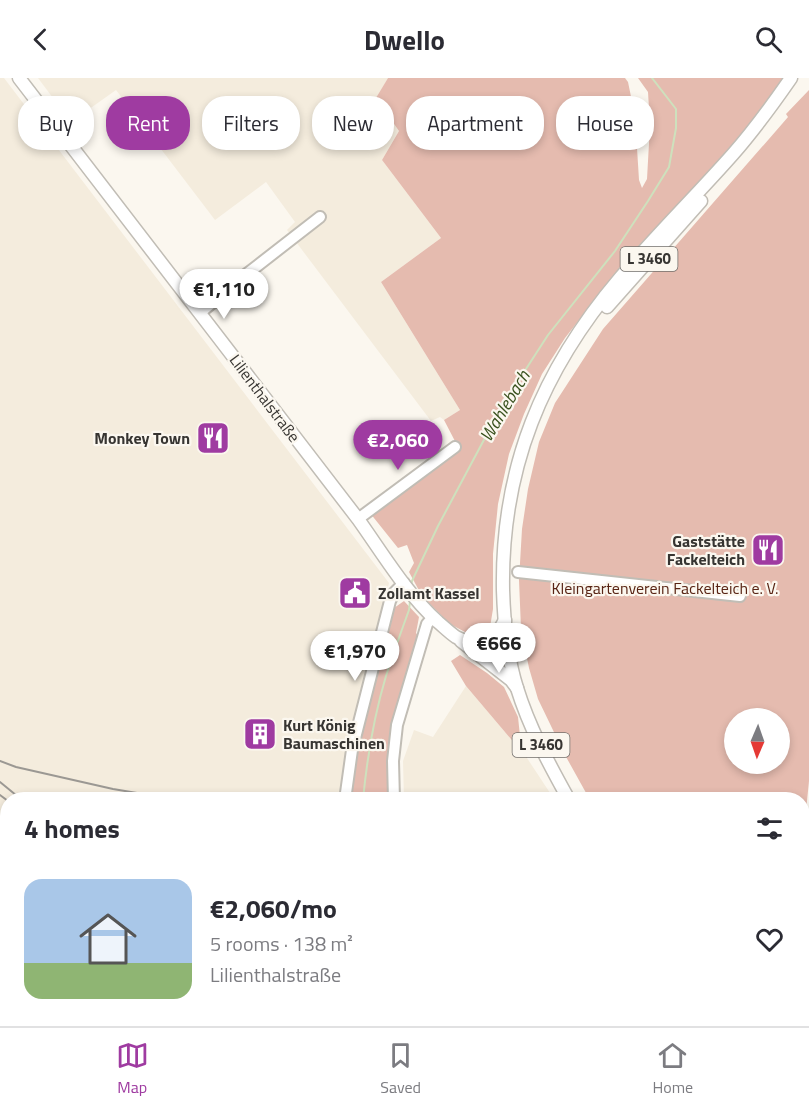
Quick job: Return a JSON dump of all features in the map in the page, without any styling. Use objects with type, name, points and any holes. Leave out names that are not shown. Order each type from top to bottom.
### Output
[{"type":"main road","name":"Lilienthalstraße","points":[[19,78],[358,519],[408,588],[433,617],[456,637],[496,647],[514,658]]},
{"type":"main road","name":"L 3460","points":[[573,792],[556,762],[527,696],[514,658],[505,620],[503,547],[510,492],[518,459],[542,397],[569,346],[619,279],[735,152],[771,108],[791,78]]},
{"type":"main road","name":"L 3460","points":[[565,792],[517,689],[509,564],[513,515],[522,469],[542,412],[577,346],[605,309],[722,178],[780,107],[800,78]]},
{"type":"main road","points":[[478,644],[494,637],[505,620]]},
{"type":"main road","points":[[456,637],[511,680],[517,689]]},
{"type":"main road","points":[[483,659],[514,658]]},
{"type":"street","points":[[200,313],[320,217]]},
{"type":"street","points":[[358,519],[455,447]]},
{"type":"street","points":[[518,572],[740,596]]},
{"type":"street","points":[[346,792],[352,750],[390,602],[394,593],[408,588]]},
{"type":"street","points":[[394,792],[393,761],[397,725],[427,624],[433,617]]},
{"type":"shaded area","points":[[0,78],[4,78],[18,96],[18,150],[59,150],[389,583],[348,741],[342,792],[0,792]]},
{"type":"shaded area","points":[[38,78],[388,78],[378,96],[312,96],[312,150],[388,150],[382,160],[441,238],[381,282],[460,410],[444,420],[440,417],[431,421],[287,230],[295,222],[266,182],[215,220],[162,150],[190,150],[190,96],[121,96],[116,90],[94,106],[94,96],[52,96]]},
{"type":"shaded area","points":[[394,124],[399,131],[394,140]]},
{"type":"shaded area","points":[[466,686],[527,758],[549,792],[404,792],[403,761],[414,730],[433,737]]},
{"type":"green space","points":[[388,78],[625,78],[631,96],[556,96],[556,150],[637,150],[639,180],[642,188],[647,179],[649,150],[654,150],[654,96],[648,96],[638,78],[786,78],[733,148],[597,297],[565,338],[542,374],[509,454],[498,504],[493,554],[493,609],[490,627],[480,633],[465,632],[450,624],[422,596],[409,572],[414,563],[407,545],[398,548],[370,513],[457,445],[444,420],[460,410],[381,282],[441,238],[382,160],[388,150],[394,150],[394,140],[399,131],[394,124],[394,96],[377,96]]},
{"type":"green space","name":"Kleingartenverein Fackelteich e. V.","points":[[809,90],[808,792],[586,792],[538,699],[521,629],[519,580],[522,529],[528,489],[539,442],[555,403],[603,329]]},
{"type":"green space","points":[[404,601],[419,617],[416,633],[418,636],[387,761],[388,792],[350,792],[355,752],[394,608]]},
{"type":"green space","points":[[460,655],[504,687],[518,717],[520,736],[527,758],[466,686],[451,661]]},
{"type":"waterway","name":"Wahlebach","points":[[411,586],[438,526],[502,406],[548,335],[615,251],[669,167],[676,128],[676,109],[652,78]]},
{"type":"waterway","name":"Wahlebach","points":[[364,792],[378,706],[410,601]]},
{"type":"railway","points":[[0,761],[16,767],[131,792]]},
{"type":"railway","points":[[0,782],[12,792]]},
{"type":"place","name":"Monkey Town","points":[[213,438]]},
{"type":"place","name":"Gaststätte Fackelteich","points":[[768,550]]},
{"type":"place","name":"Zollamt Kassel","points":[[355,593]]},
{"type":"place","name":"Kurt König Baumaschinen","points":[[260,734]]}]
